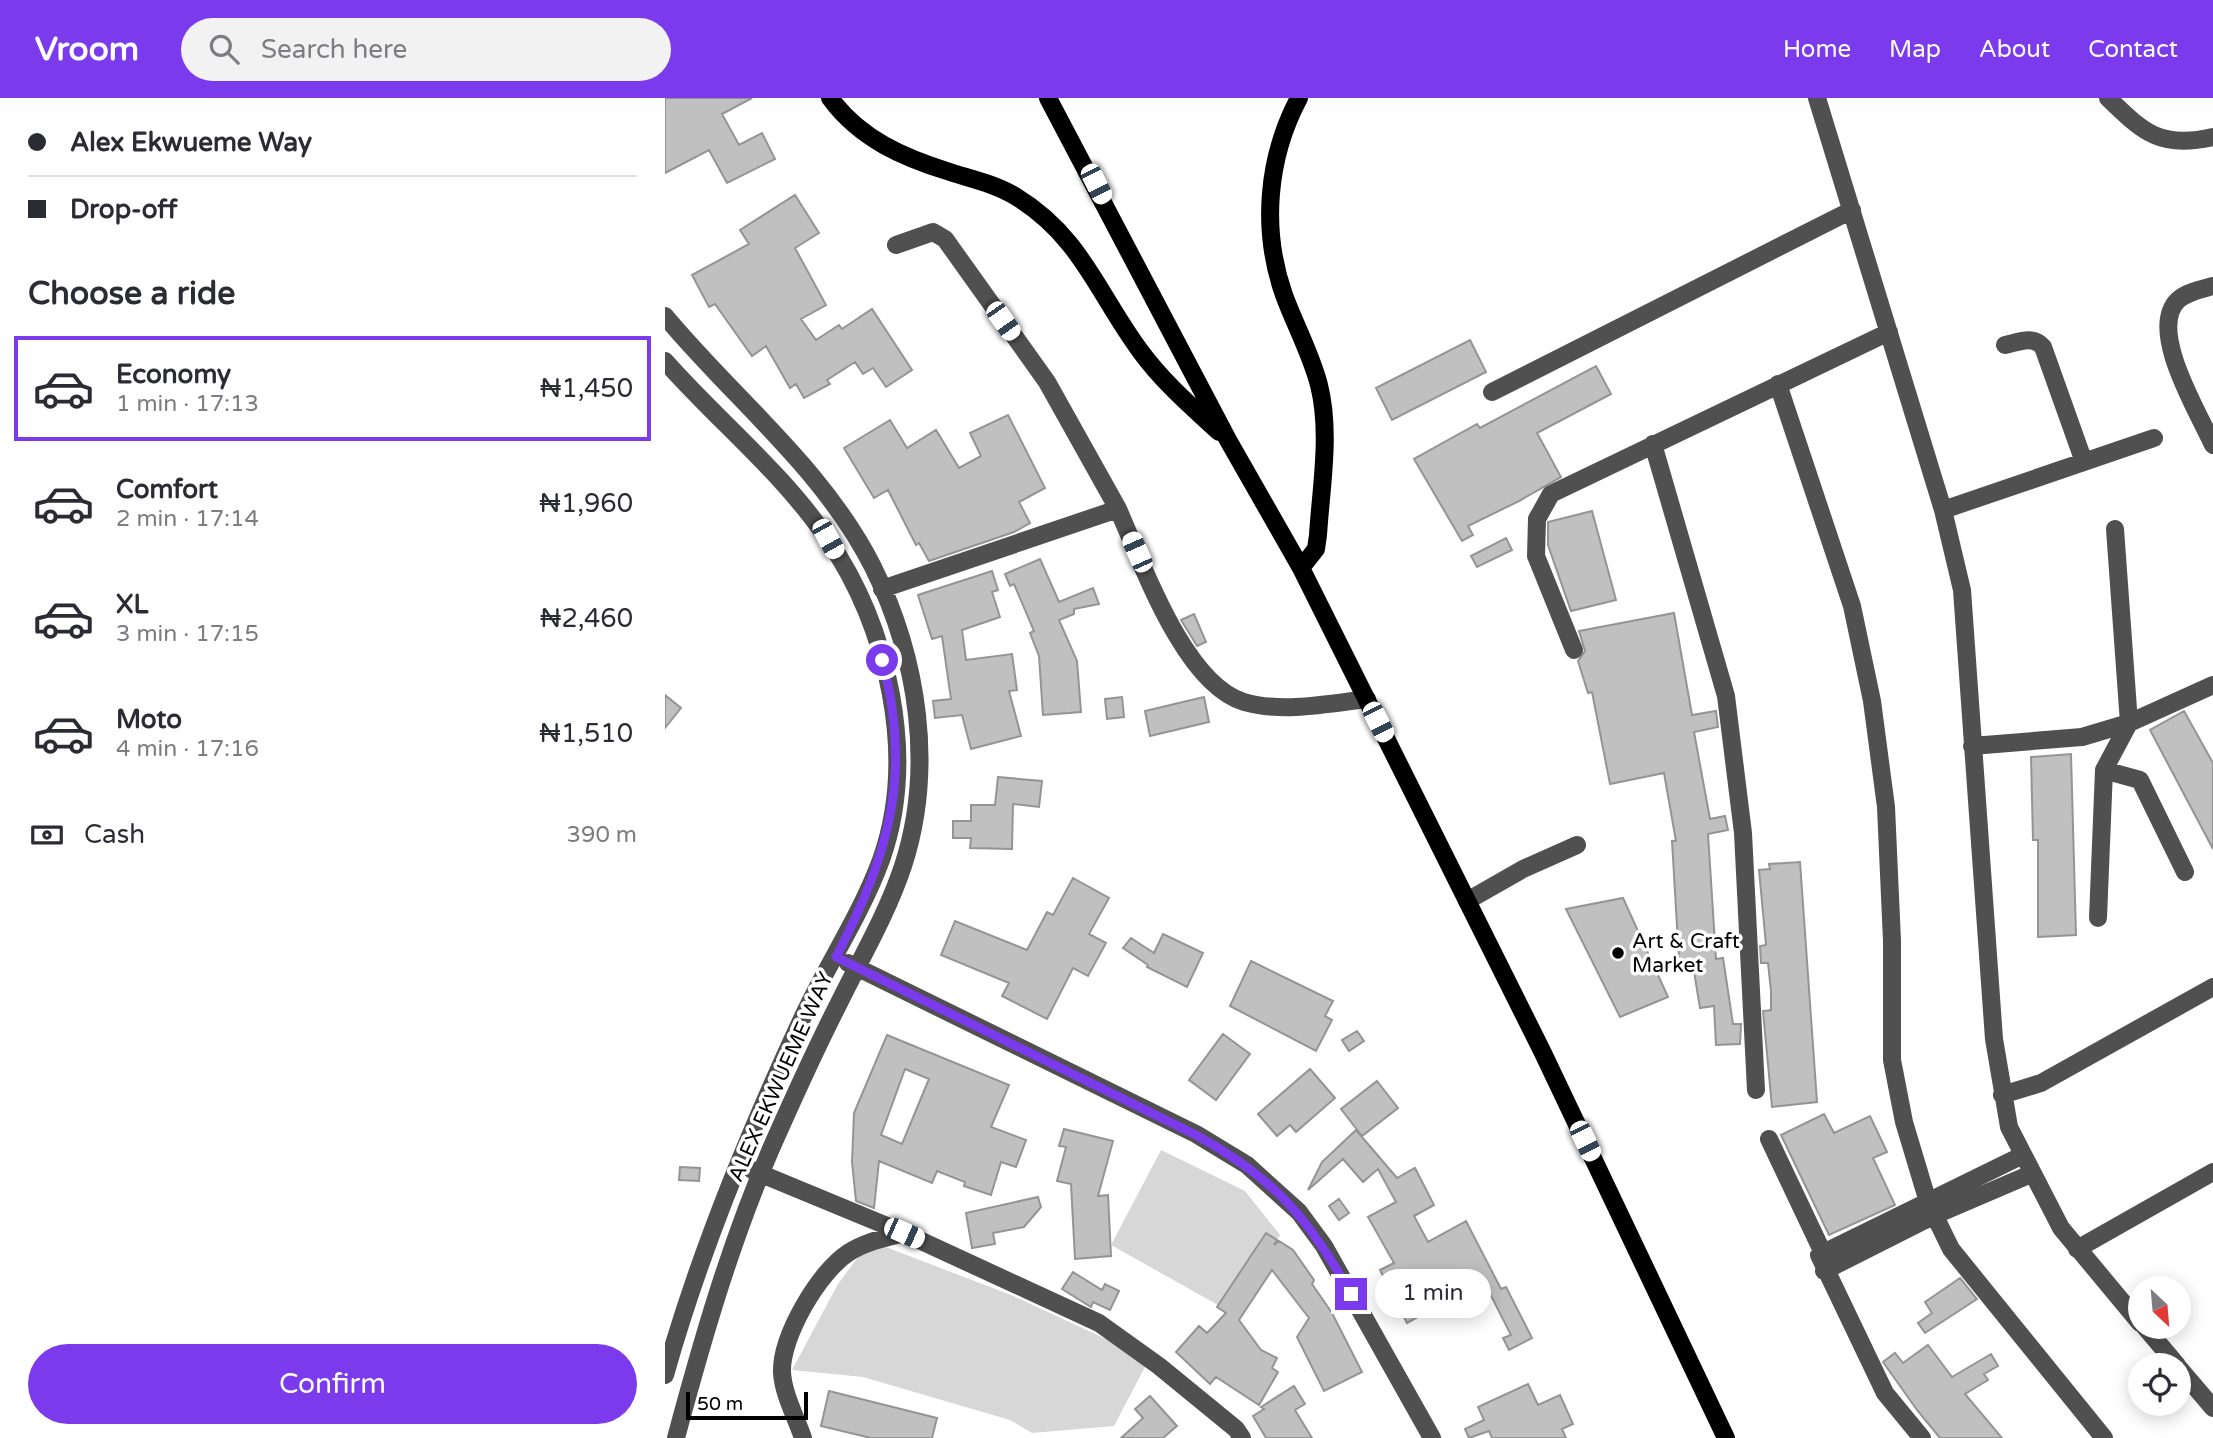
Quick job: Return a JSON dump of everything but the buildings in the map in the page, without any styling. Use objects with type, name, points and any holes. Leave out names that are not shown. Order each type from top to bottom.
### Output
[{"type":"main road","points":[[830,98],[860,130],[891,151],[983,181],[1014,196],[1066,236],[1087,263],[1142,353],[1181,397],[1227,439]]},
{"type":"main road","points":[[1048,98],[1096,184],[1227,439],[1301,568],[1467,901],[1726,1438]]},
{"type":"main road","points":[[1299,98],[1279,142],[1271,183],[1270,222],[1274,258],[1284,295],[1319,386],[1324,424],[1316,548],[1301,568]]},
{"type":"street","points":[[1817,98],[1944,510],[1962,590],[1994,1039],[2009,1128],[2021,1156],[2061,1228],[2128,1309]]},
{"type":"street","points":[[2108,98],[2137,127],[2165,142],[2191,142],[2213,137]]},
{"type":"street","points":[[1492,392],[1852,210]]},
{"type":"street","points":[[896,244],[933,232],[946,239],[1053,392],[1118,509],[1165,617],[1210,682],[1226,695],[1246,702],[1301,707],[1367,699]]},
{"type":"street","points":[[2213,286],[2178,300],[2169,314],[2167,333],[2171,352],[2213,445]]},
{"type":"street","name":"ALEX EKWUEME WAY","points":[[665,316],[698,355],[795,455],[824,491],[866,556],[882,589],[912,684],[918,719],[918,795],[903,867],[857,968],[811,1058],[761,1172],[706,1328],[676,1438]]},
{"type":"street","points":[[1574,650],[1536,556],[1537,519],[1551,494],[1889,331]]},
{"type":"street","points":[[2005,345],[2031,339],[2038,341],[2043,347],[2084,462]]},
{"type":"street","name":"ALEX EKWUEME WAY","points":[[665,361],[775,474],[828,539],[849,577],[876,640],[895,717],[894,792],[882,857],[836,957],[801,1020],[737,1167],[719,1210],[665,1375]]},
{"type":"street","points":[[1778,384],[1852,606],[1872,701],[1885,807],[1892,941],[1892,1060],[1904,1122],[1930,1209],[1951,1249],[2104,1438]]},
{"type":"street","points":[[1944,510],[2154,438]]},
{"type":"street","points":[[1653,444],[1726,696],[1743,833],[1756,1090]]},
{"type":"street","points":[[882,589],[1118,509]]},
{"type":"street","points":[[2098,918],[2104,770],[2129,723],[2115,529]]},
{"type":"street","points":[[1972,746],[2082,737],[2129,723],[2213,685]]},
{"type":"street","points":[[2104,770],[2140,780],[2185,872]]},
{"type":"street","points":[[1467,901],[1523,869],[1577,845]]},
{"type":"street","points":[[836,957],[1196,1135],[1247,1165],[1299,1212],[1324,1246],[1432,1438]]},
{"type":"street","points":[[2002,1095],[2041,1083],[2213,987]]},
{"type":"street","points":[[1769,1139],[1823,1253]]},
{"type":"street","points":[[1824,1271],[2021,1156]]},
{"type":"street","points":[[737,1167],[761,1172],[904,1233],[1099,1323],[1159,1366],[1237,1429],[1242,1438]]},
{"type":"street","points":[[2077,1249],[2213,1172]]},
{"type":"street","points":[[1922,1438],[1885,1393],[1824,1271],[1819,1255],[1930,1209],[2031,1174]]},
{"type":"street","points":[[803,1438],[782,1372],[785,1349],[797,1317],[833,1265],[849,1252],[904,1233]]},
{"type":"street","points":[[2154,1339],[2167,1353]]},
{"type":"street","points":[[2191,1382],[2213,1408]]},
{"type":"shaded area","points":[[1161,1150],[1245,1191],[1280,1235],[1234,1314],[1111,1245]]},
{"type":"shaded area","points":[[870,1241],[1011,1295],[1134,1352],[1146,1365],[1114,1426],[1032,1433],[1010,1420],[863,1377],[792,1370],[838,1284]]},
{"type":"place","name":"Art & Craft Market","points":[[1618,953]]},
{"type":"route","points":[[882,660],[895,717],[896,754],[890,821],[882,857],[836,957],[1196,1135],[1247,1165],[1278,1190],[1299,1212],[1324,1246],[1351,1294]]}]
